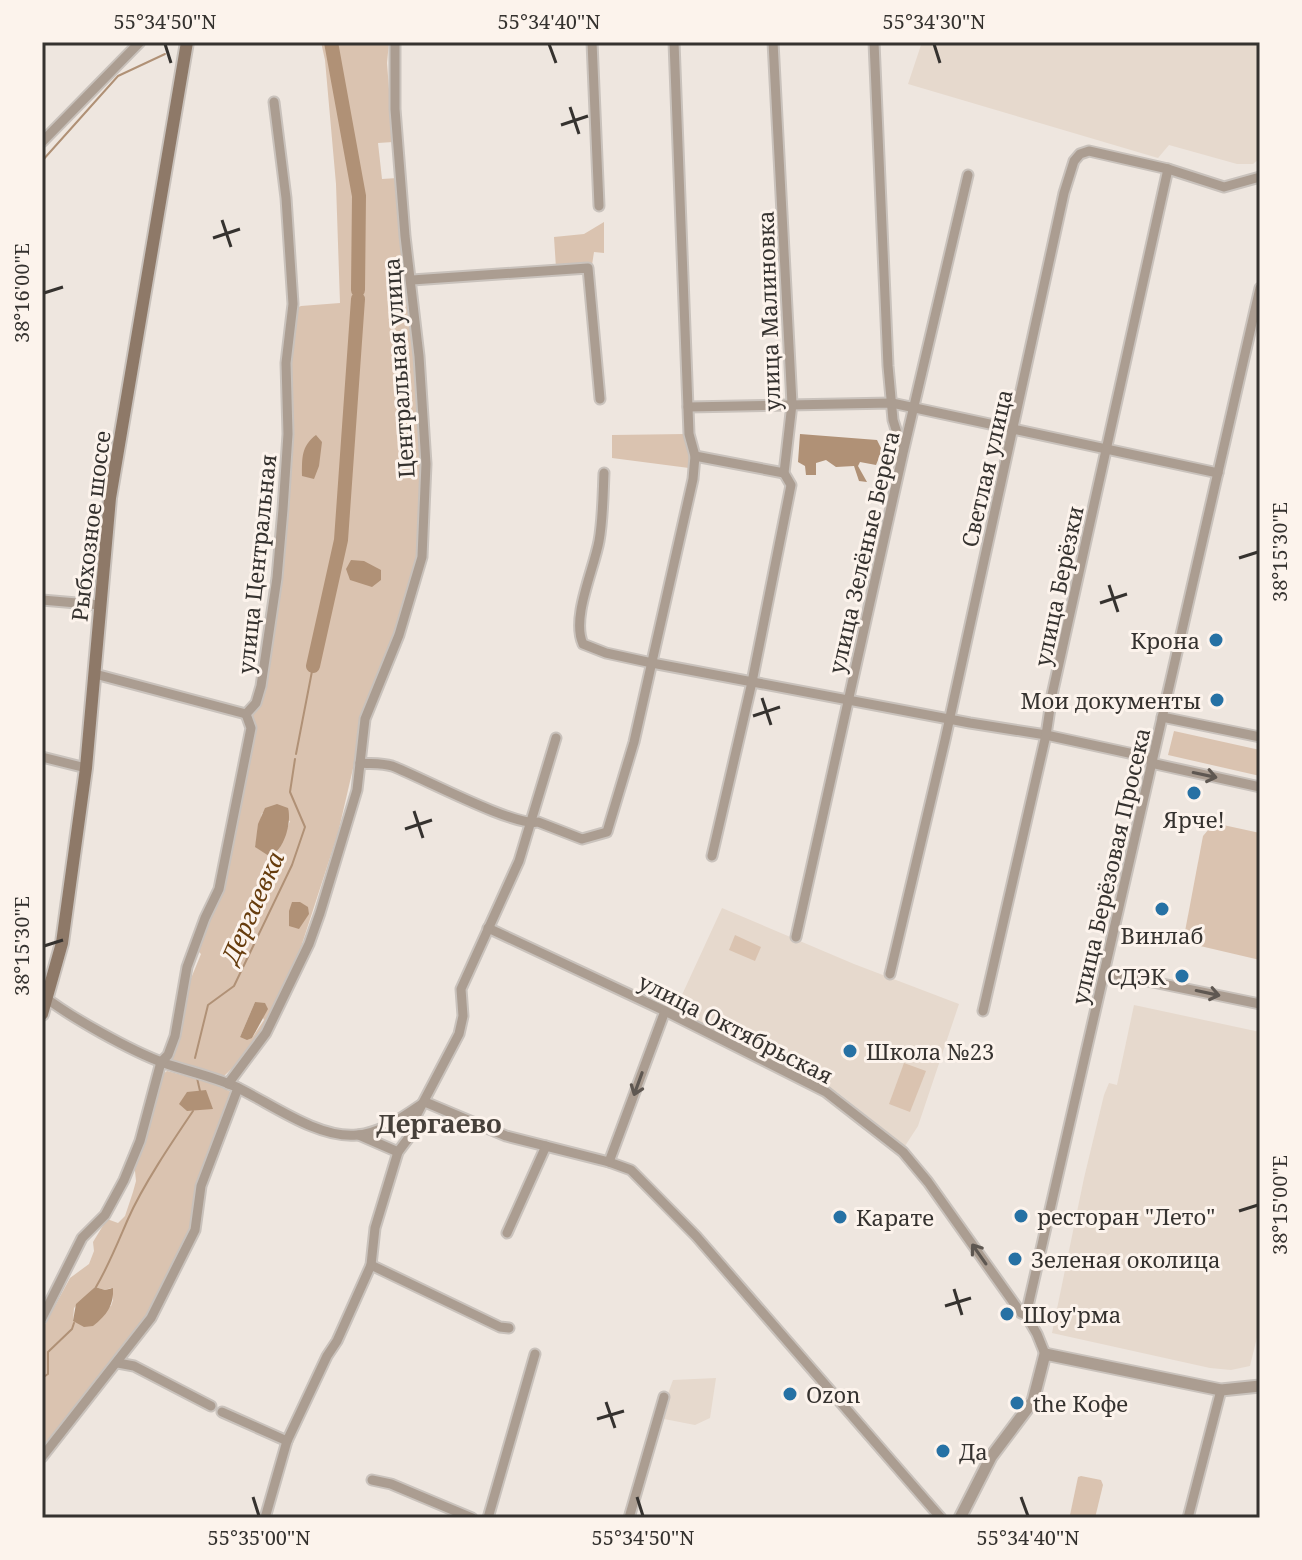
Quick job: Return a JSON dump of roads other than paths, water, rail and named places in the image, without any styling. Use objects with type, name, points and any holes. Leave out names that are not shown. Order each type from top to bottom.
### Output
[{"type":"main road","name":"Рыбхозное шоссе","points":[[42,1014],[62,943],[86,768],[111,489],[187,42]]},
{"type":"street","points":[[42,142],[140,42]]},
{"type":"street","name":"Центральная улица","points":[[42,1457],[151,1318],[195,1230],[201,1186],[233,1086],[266,1033],[309,944],[357,790],[365,719],[399,635],[422,557],[426,464],[395,109],[395,42]]},
{"type":"street","points":[[592,42],[599,206]]},
{"type":"street","points":[[360,763],[388,765],[531,824],[538,822],[582,839],[607,832],[634,742],[693,479],[695,456],[689,434],[674,42]]},
{"type":"street","name":"улица Малиновка","points":[[712,856],[752,682],[791,485],[784,473],[792,404],[773,42]]},
{"type":"street","points":[[874,42],[888,366],[893,420],[903,453]]},
{"type":"street","name":"улица Центральная","points":[[42,1318],[82,1238],[105,1215],[140,1141],[161,1062],[168,1055],[175,1036],[187,967],[219,889],[251,728],[246,714],[256,703],[261,686],[277,578],[288,434],[286,363],[293,304],[286,198],[274,102]]},
{"type":"street","name":"Светлая улица","points":[[890,974],[1064,193],[1074,161],[1080,154],[1089,151],[1168,169],[1224,187],[1260,177]]},
{"type":"street","name":"улица Берёзки","points":[[983,1011],[1168,169]]},
{"type":"street","name":"улица Зелёные Берега","points":[[796,937],[968,175]]},
{"type":"street","points":[[412,280],[588,268],[600,399]]},
{"type":"street","name":"улица Берёзовая Просека","points":[[1026,1315],[1260,288]]},
{"type":"street","points":[[688,407],[892,403],[1218,473]]},
{"type":"street","points":[[695,456],[784,473]]},
{"type":"street","points":[[604,473],[599,543],[589,568],[579,636],[583,644],[652,663],[1046,735],[1260,787]]},
{"type":"street","points":[[42,600],[100,605]]},
{"type":"street","points":[[95,674],[246,714]]},
{"type":"street","points":[[1162,717],[1260,737]]},
{"type":"street","points":[[265,1518],[287,1441],[371,1265],[375,1228],[398,1152],[410,1136],[415,1118],[459,1034],[463,1016],[461,989],[519,861],[556,738]]},
{"type":"street","points":[[42,757],[86,768]]},
{"type":"street","name":"улица Октябрьская","points":[[488,928],[665,1011],[826,1092],[903,1152],[928,1182],[1021,1313],[1026,1315]]},
{"type":"street","points":[[1104,972],[1260,1004]]},
{"type":"street","points":[[45,997],[127,1046],[161,1062],[233,1086],[317,1129],[339,1135],[359,1135],[401,1119],[425,1102]]},
{"type":"street","points":[[609,1162],[665,1011]]},
{"type":"street","points":[[425,1102],[506,1136],[631,1170],[664,1201],[941,1518]]},
{"type":"street","points":[[359,1135],[398,1152]]},
{"type":"street","points":[[507,1233],[546,1146]]},
{"type":"street","points":[[371,1265],[500,1327],[509,1328]]},
{"type":"street","points":[[960,1518],[991,1457],[1033,1401],[1046,1357],[1026,1315]]},
{"type":"street","points":[[488,1518],[535,1354]]},
{"type":"street","points":[[1046,1357],[1221,1390],[1260,1386]]},
{"type":"street","points":[[118,1363],[134,1366],[211,1406]]},
{"type":"street","points":[[1188,1518],[1221,1390]]},
{"type":"street","points":[[629,1518],[664,1397]]},
{"type":"street","points":[[222,1412],[287,1441]]},
{"type":"street","points":[[372,1480],[391,1484],[472,1518]]},
{"type":"waterway","points":[[195,43],[200,42]]},
{"type":"waterway","points":[[331,42],[359,196],[358,290]]},
{"type":"waterway","points":[[42,161],[118,76],[165,54]]},
{"type":"waterway","points":[[313,666],[341,540],[358,299]]},
{"type":"waterway","name":"Дергаевка","points":[[296,754],[313,666]]},
{"type":"waterway","name":"Дергаевка","points":[[195,1058],[208,1005],[234,986],[292,865],[305,827],[290,792],[295,759]]},
{"type":"waterway","name":"Дергаевка","points":[[197,1078],[200,1091]]},
{"type":"waterway","points":[[96,1287],[142,1192],[193,1111]]},
{"type":"waterway","points":[[42,1378],[48,1374],[48,1352],[72,1329],[74,1323]]},
{"type":"place","name":"Крона","points":[[1216,640]]},
{"type":"place","name":"Мои документы","points":[[1217,700]]},
{"type":"place","name":"Ярче!","points":[[1194,793]]},
{"type":"place","name":"Винлаб","points":[[1162,909]]},
{"type":"place","name":"СДЭК","points":[[1182,976]]},
{"type":"place","name":"Школа №23","points":[[850,1051]]},
{"type":"place","name":"ресторан \"Лето\"","points":[[1021,1216]]},
{"type":"place","name":"Карате","points":[[840,1217]]},
{"type":"place","name":"Зеленая околица","points":[[1015,1259]]},
{"type":"place","name":"Шоу'рма","points":[[1007,1314]]},
{"type":"place","name":"Ozon","points":[[790,1394]]},
{"type":"place","name":"the Кофе","points":[[1017,1403]]},
{"type":"place","name":"Да","points":[[943,1451]]},
{"type":"district","name":"Дергаево","points":[[439,1123]]}]
